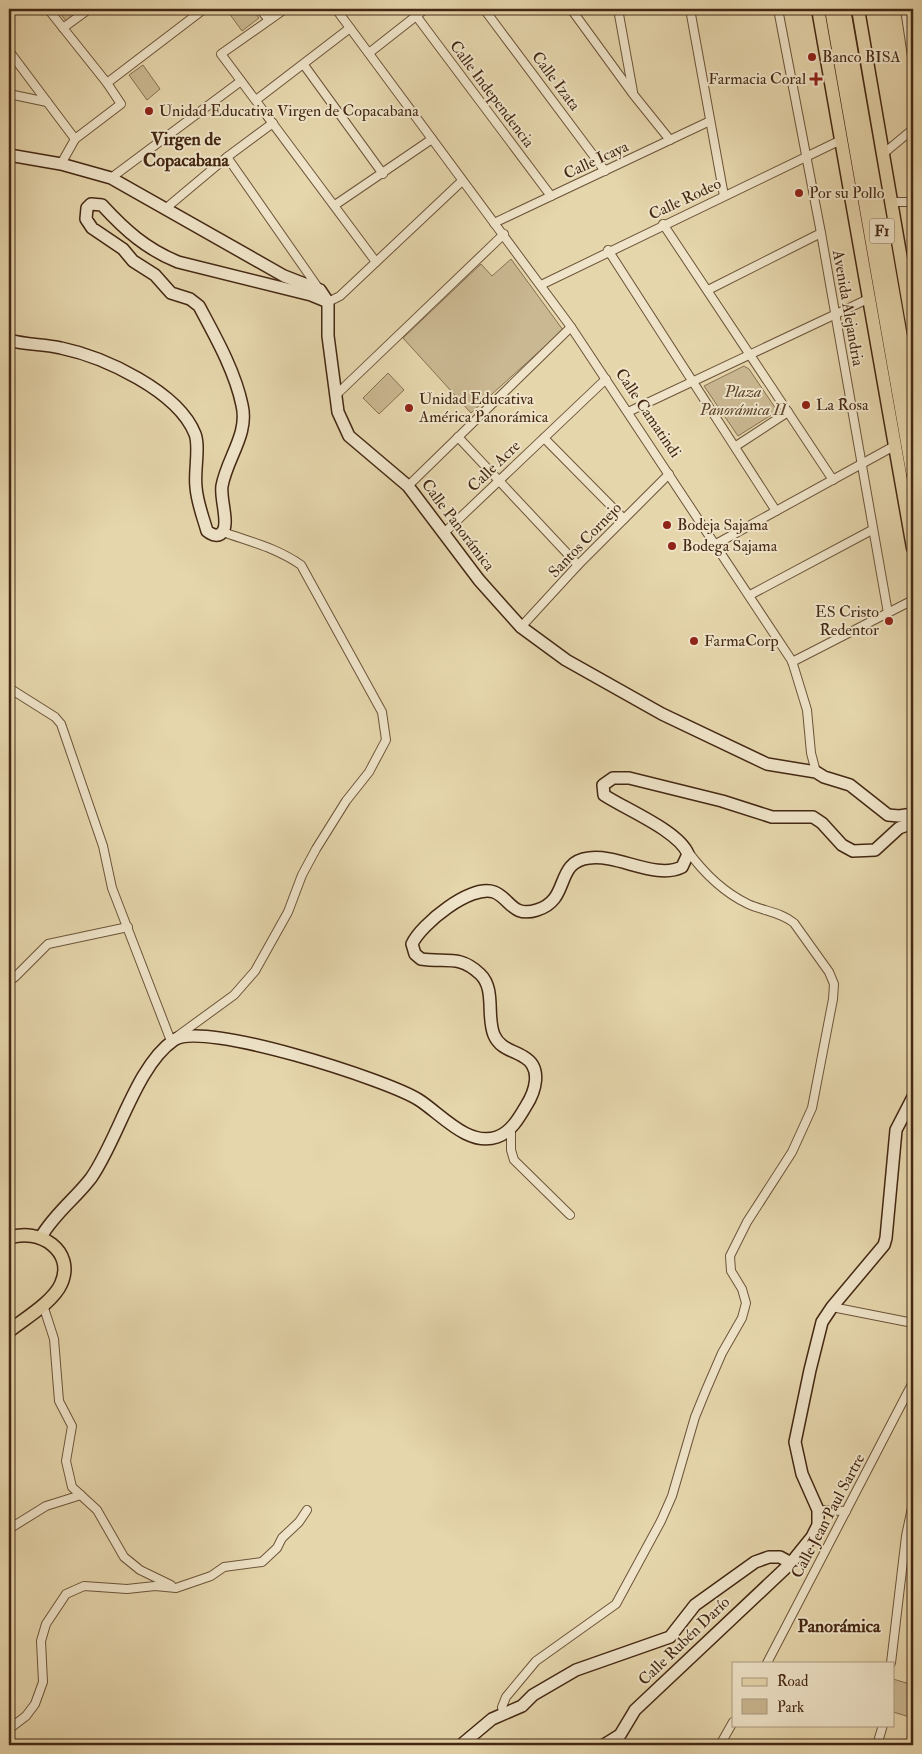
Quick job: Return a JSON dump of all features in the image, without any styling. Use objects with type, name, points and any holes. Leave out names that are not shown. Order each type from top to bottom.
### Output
[{"type":"highway","name":"F1","points":[[832,9],[846,53],[913,412]]},
{"type":"highway","name":"F1","points":[[843,9],[846,53],[913,471]]},
{"type":"main road","points":[[818,9],[913,548]]},
{"type":"main road","points":[[858,9],[913,329]]},
{"type":"main road","points":[[862,32],[866,9]]},
{"type":"main road","points":[[9,1238],[22,1235],[41,1237],[52,1242],[62,1258],[63,1270],[61,1284],[43,1305],[9,1330]]},
{"type":"street","points":[[48,9],[107,83],[120,104],[75,139],[61,164]]},
{"type":"street","points":[[63,28],[88,9]]},
{"type":"street","points":[[107,83],[193,12],[204,9]]},
{"type":"street","points":[[260,9],[269,20]]},
{"type":"street","points":[[285,9],[221,54],[376,262]]},
{"type":"street","name":"Calle Camatindi","points":[[336,9],[572,327],[750,595],[792,662],[807,710],[811,753],[816,772]]},
{"type":"street","points":[[369,53],[413,12],[425,9]]},
{"type":"street","name":"Calle Izata","points":[[484,9],[605,171]]},
{"type":"street","points":[[571,9],[633,94],[670,140]]},
{"type":"street","points":[[618,9],[633,94]]},
{"type":"street","points":[[690,9],[724,196]]},
{"type":"street","name":"Avenida Alejandria","points":[[778,9],[821,233],[888,613]]},
{"type":"street","points":[[905,10],[913,17]]},
{"type":"street","points":[[905,10],[913,62]]},
{"type":"street","name":"Calle Independencia","points":[[413,12],[551,196]]},
{"type":"street","points":[[256,100],[350,28]]},
{"type":"street","points":[[10,56],[75,139]]},
{"type":"street","points":[[304,65],[383,174]]},
{"type":"street","points":[[111,178],[241,81]]},
{"type":"street","points":[[9,94],[47,102]]},
{"type":"street","name":"Calle Icaya","points":[[494,223],[710,122]]},
{"type":"street","points":[[165,209],[227,157],[273,123]]},
{"type":"street","points":[[883,154],[913,130]]},
{"type":"street","points":[[335,206],[432,139]]},
{"type":"street","name":"Calle Rodeo","points":[[541,284],[608,250],[841,140]]},
{"type":"street","points":[[9,155],[61,164],[111,178],[284,276],[320,290]]},
{"type":"street","points":[[227,157],[328,302]]},
{"type":"street","points":[[223,532],[225,524],[222,488],[244,418],[242,405],[231,373],[199,306],[190,300],[171,293],[146,267],[92,228],[86,219],[87,208],[91,204],[102,204],[136,239],[157,254],[178,262],[311,295],[328,302],[340,296],[462,181]]},
{"type":"street","points":[[890,202],[913,202]]},
{"type":"street","points":[[663,224],[833,480]]},
{"type":"street","points":[[708,290],[821,233]]},
{"type":"street","points":[[335,396],[504,234]]},
{"type":"street","points":[[608,250],[693,383],[736,446],[776,511]]},
{"type":"street","points":[[628,412],[870,298]]},
{"type":"street","name":"Calle Panorámica","points":[[328,302],[328,336],[335,396],[338,412],[350,436],[408,486],[445,532],[479,580],[521,627],[566,660],[662,714],[767,764],[816,772]]},
{"type":"street","points":[[408,486],[572,327]]},
{"type":"street","points":[[9,340],[62,348],[88,355],[131,373],[163,396],[186,418],[196,435],[196,488],[207,532],[212,536],[223,532],[265,545],[285,554],[301,565],[382,712],[386,740],[369,772],[346,801],[316,849],[302,876],[288,912],[255,971],[234,995],[166,1047],[144,1075],[90,1179],[41,1237]]},
{"type":"street","name":"Calle Acre","points":[[445,532],[606,378]]},
{"type":"street","points":[[736,446],[788,412]]},
{"type":"street","points":[[458,437],[578,565]]},
{"type":"street","points":[[544,438],[624,519]]},
{"type":"street","points":[[716,544],[896,445]]},
{"type":"street","name":"Santos Cornejo","points":[[521,627],[578,565],[669,474]]},
{"type":"street","points":[[750,595],[872,530]]},
{"type":"street","points":[[792,662],[913,600]]},
{"type":"street","points":[[9,688],[55,717],[61,724],[103,846],[112,888],[173,1040]]},
{"type":"street","points":[[816,772],[824,777],[850,785],[888,815],[913,814]]},
{"type":"street","points":[[503,1714],[502,1707],[506,1697],[536,1661],[616,1604],[661,1521],[672,1496],[695,1416],[722,1353],[742,1318],[746,1303],[742,1289],[731,1272],[730,1256],[747,1222],[797,1144],[812,1108],[834,991],[829,972],[794,923],[787,917],[749,904],[732,894],[702,870],[685,847],[660,828],[604,796],[603,785],[613,778],[629,778],[722,801],[772,817],[814,817],[842,845],[853,851],[876,850],[899,828],[913,823]]},
{"type":"street","points":[[173,1040],[206,1036],[260,1045],[292,1056],[323,1062],[418,1099],[458,1129],[482,1139],[496,1137],[511,1128],[534,1093],[536,1079],[532,1066],[526,1057],[501,1045],[494,1037],[490,1020],[488,986],[482,975],[456,960],[421,959],[415,954],[412,944],[416,934],[440,912],[470,896],[486,891],[496,893],[510,906],[522,911],[535,911],[550,906],[557,897],[564,876],[570,866],[579,860],[591,857],[617,860],[667,871],[682,867],[688,854],[685,847]]},
{"type":"street","points":[[9,980],[16,977],[48,944],[128,927]]},
{"type":"street","points":[[846,1511],[818,1510],[802,1474],[795,1442],[822,1322],[832,1306],[884,1245],[896,1130],[913,1097]]},
{"type":"street","points":[[511,1128],[511,1150],[514,1160],[570,1215]]},
{"type":"street","points":[[43,1305],[54,1339],[59,1401],[72,1429],[66,1461],[67,1475],[72,1487],[97,1510],[124,1557],[140,1570],[176,1588]]},
{"type":"street","points":[[832,1306],[913,1323]]},
{"type":"street","name":"Calle Jean Paul Sartre","points":[[768,1662],[913,1382]]},
{"type":"street","points":[[9,1529],[46,1506],[81,1495]]},
{"type":"street","points":[[891,1662],[906,1536],[913,1503]]},
{"type":"street","points":[[9,1729],[26,1716],[35,1704],[42,1682],[41,1640],[46,1624],[66,1594],[84,1586],[127,1589],[154,1586],[176,1588],[211,1576],[224,1567],[262,1562],[277,1548],[282,1538],[299,1522],[307,1510]]},
{"type":"street","name":"Calle Rubén Darío","points":[[604,1745],[620,1735],[641,1704],[790,1563],[812,1537],[818,1525],[818,1510]]},
{"type":"street","points":[[461,1745],[492,1718],[522,1706],[533,1695],[576,1670],[670,1637],[696,1605],[755,1562],[780,1557],[790,1563]]},
{"type":"street","points":[[720,1745],[732,1724]]},
{"type":"street","points":[[877,1745],[883,1726]]},
{"type":"green space","points":[[57,9],[82,9],[66,21]]},
{"type":"green space","points":[[226,9],[252,9],[259,18],[242,31]]},
{"type":"green space","points":[[143,65],[160,89],[147,100],[129,75]]},
{"type":"green space","points":[[511,259],[563,330],[471,413],[403,338],[481,264],[492,276]]},
{"type":"green space","name":"Plaza Panorámica II","points":[[744,366],[749,369],[776,409],[776,412],[738,436],[704,386]]},
{"type":"green space","points":[[388,373],[404,390],[379,414],[363,398]]},
{"type":"green space","points":[[894,1679],[913,1685],[913,1718],[894,1712]]},
{"type":"place","name":"Banco BISA","points":[[812,57]]},
{"type":"place","name":"Farmacia Coral","points":[[816,79]]},
{"type":"place","name":"Unidad Educativa Virgen de Copacabana","points":[[149,111]]},
{"type":"place","name":"Por su Pollo","points":[[799,193]]},
{"type":"place","name":"La Rosa","points":[[806,405]]},
{"type":"place","name":"Unidad Educativa América Panorámica","points":[[409,408]]},
{"type":"place","name":"Bodeja Sajama","points":[[667,525]]},
{"type":"place","name":"Bodega Sajama","points":[[672,546]]},
{"type":"place","name":"ES Cristo Redentor","points":[[889,621]]},
{"type":"place","name":"FarmaCorp","points":[[694,641]]},
{"type":"district","name":"Virgen de Copacabana","points":[[186,149]]},
{"type":"district","name":"Panorámica","points":[[839,1626]]}]
